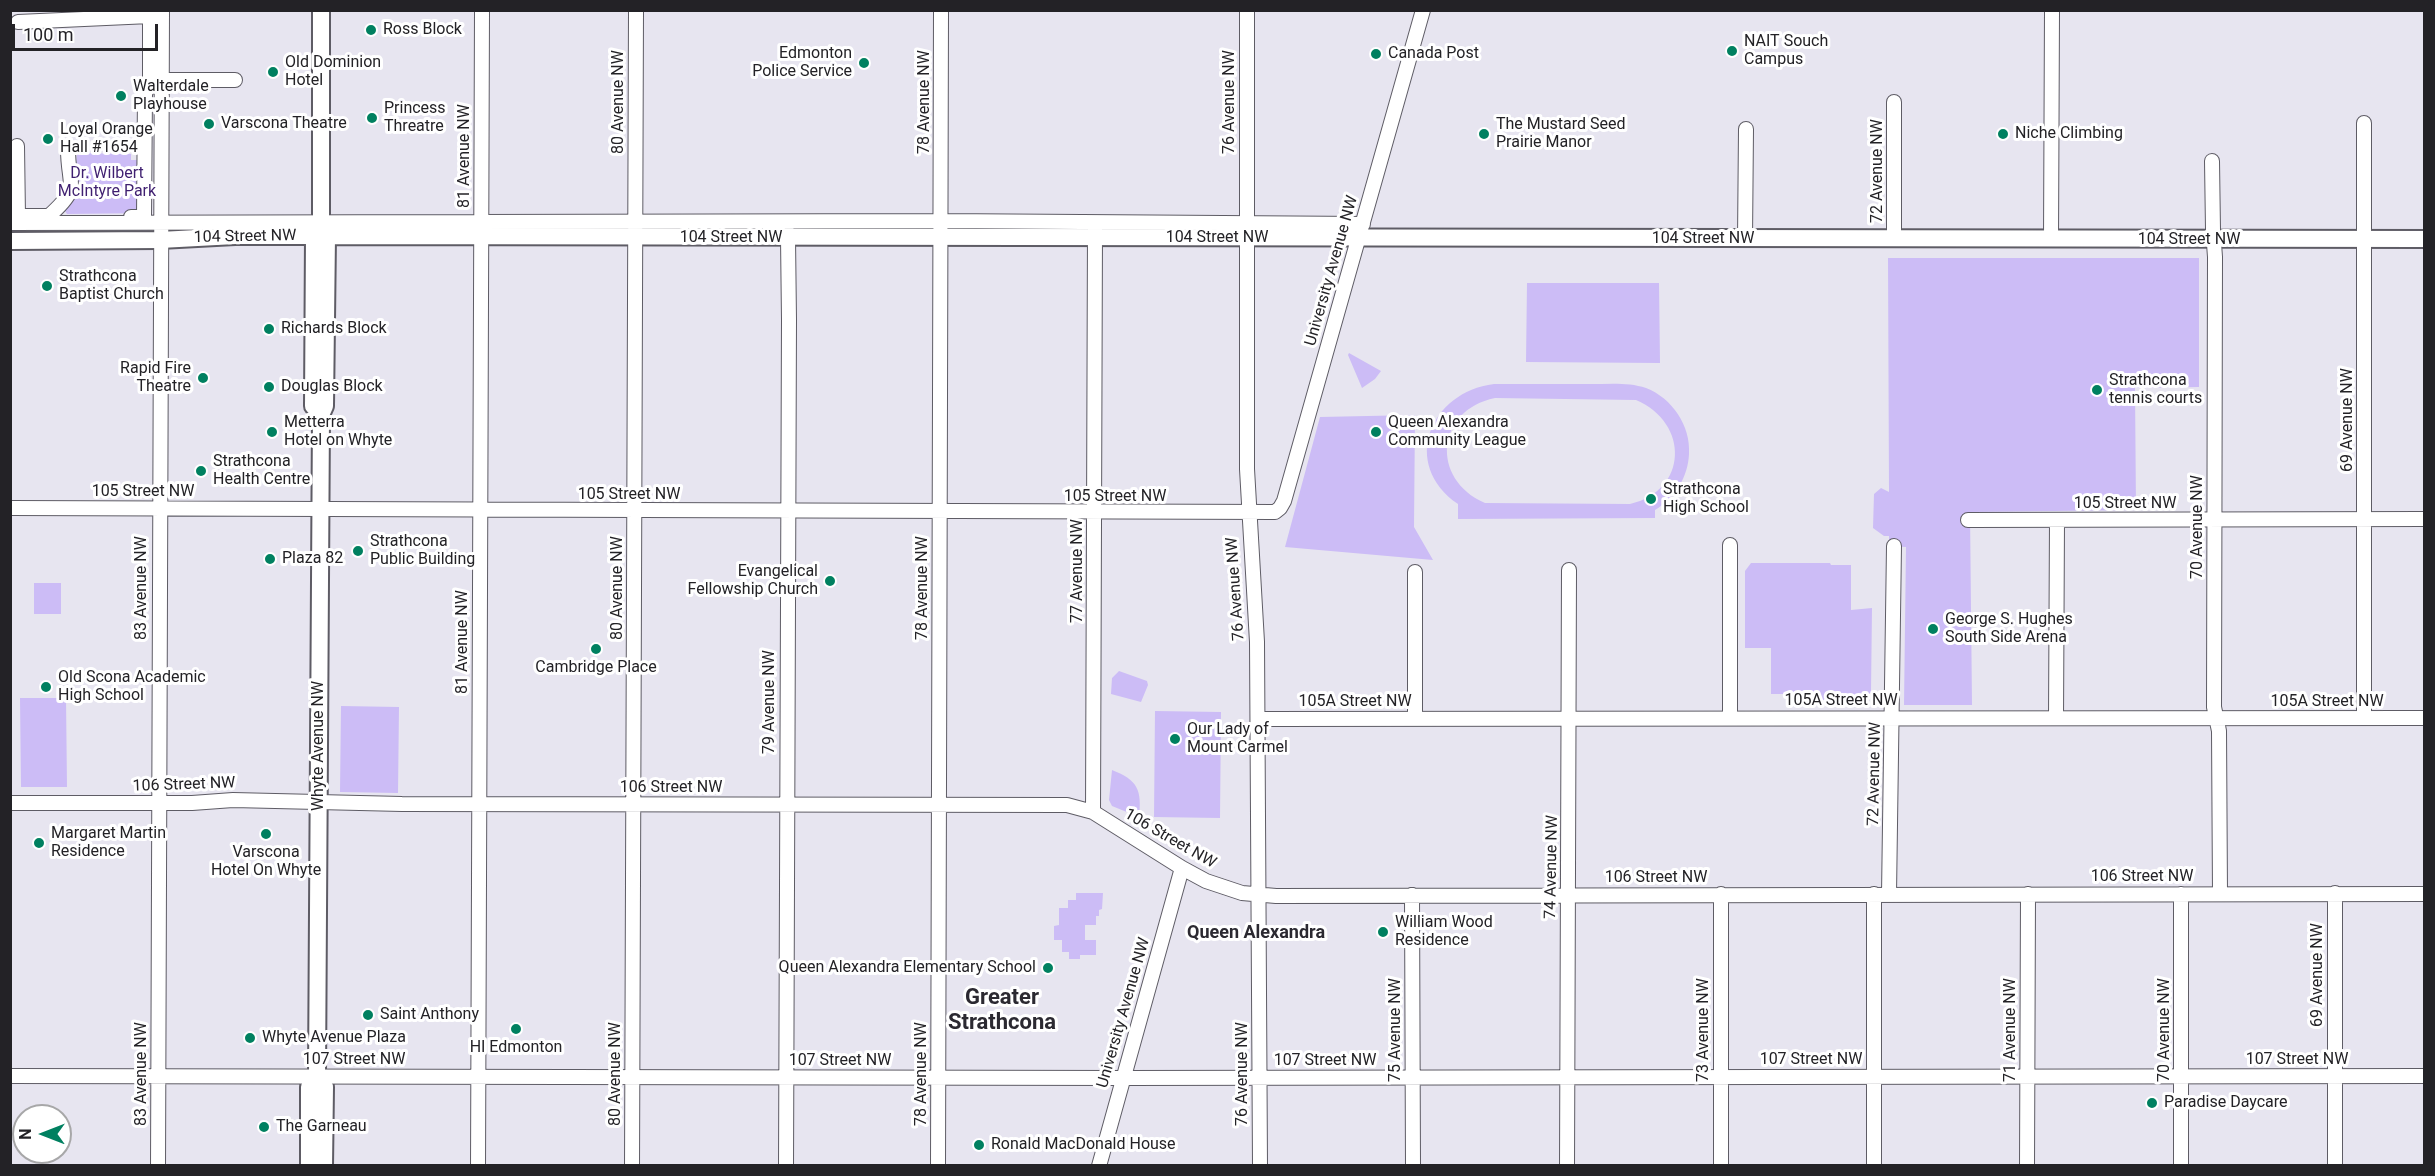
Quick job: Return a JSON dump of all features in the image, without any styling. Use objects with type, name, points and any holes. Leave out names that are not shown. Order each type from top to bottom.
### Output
[{"type":"main road","name":"Whyte Avenue NW","points":[[309,1166],[309,1087],[317,1076],[321,415],[313,406],[321,231],[321,10]]},
{"type":"main road","name":"104 Street NW","points":[[10,241],[160,240],[321,231],[482,229],[1246,230],[1745,239],[2424,239]]},
{"type":"main road","name":"Whyte Avenue NW","points":[[317,1076],[325,1087],[324,1166]]},
{"type":"street","name":"83 Avenue NW","points":[[158,1166],[161,223],[156,80],[162,10]]},
{"type":"street","name":"81 Avenue NW","points":[[478,1166],[482,10]]},
{"type":"street","name":"80 Avenue NW","points":[[632,1166],[636,10]]},
{"type":"street","name":"78 Avenue NW","points":[[938,1166],[941,10]]},
{"type":"street","name":"76 Avenue NW","points":[[1247,10],[1248,513],[1257,642],[1260,1166]]},
{"type":"street","name":"University Avenue NW","points":[[1248,513],[1272,513],[1282,505],[1423,10]]},
{"type":"street","points":[[2051,239],[2052,10]]},
{"type":"street","points":[[17,146],[18,216],[144,217],[146,93],[156,80],[150,16],[18,22]]},
{"type":"street","points":[[156,80],[235,80]]},
{"type":"street","name":"72 Avenue NW","points":[[1894,102],[1894,239]]},
{"type":"street","name":"69 Avenue NW","points":[[2364,123],[2364,718]]},
{"type":"street","points":[[1745,239],[1746,129]]},
{"type":"street","points":[[49,216],[66,201],[72,189],[68,149]]},
{"type":"street","name":"70 Avenue NW","points":[[2212,161],[2212,230],[2215,240],[2214,707],[2219,731],[2220,894]]},
{"type":"street","name":"104 Street NW","points":[[10,223],[161,223],[321,231]]},
{"type":"street","name":"79 Avenue NW","points":[[786,1166],[787,230]]},
{"type":"street","name":"77 Avenue NW","points":[[1093,812],[1095,230]]},
{"type":"street","name":"105 Street NW","points":[[10,508],[1248,513]]},
{"type":"street","name":"105 Street NW","points":[[1968,520],[2424,519]]},
{"type":"street","points":[[2056,520],[2056,718]]},
{"type":"street","points":[[1730,545],[1730,718]]},
{"type":"street","name":"72 Avenue NW","points":[[1889,894],[1894,546]]},
{"type":"street","name":"74 Avenue NW","points":[[1567,1166],[1569,570]]},
{"type":"street","points":[[1414,718],[1415,572]]},
{"type":"street","name":"105A Street NW","points":[[1258,718],[2424,718]]},
{"type":"street","name":"106 Street NW","points":[[10,803],[158,803],[233,800],[479,805],[1067,806],[1093,812],[1206,881],[1242,893],[1258,895],[2424,894]]},
{"type":"street","name":"University Avenue NW","points":[[1099,1166],[1182,868]]},
{"type":"street","name":"69 Avenue NW","points":[[2335,893],[2335,1166]]},
{"type":"street","name":"73 Avenue NW","points":[[1721,894],[1721,1166]]},
{"type":"street","points":[[1874,894],[1874,1166]]},
{"type":"street","name":"71 Avenue NW","points":[[2027,1166],[2028,894]]},
{"type":"street","name":"70 Avenue NW","points":[[2181,894],[2181,1166]]},
{"type":"street","name":"75 Avenue NW","points":[[1412,895],[1413,1166]]},
{"type":"street","name":"107 Street NW","points":[[10,1076],[939,1078],[2424,1076]]},
{"type":"green space","name":"Dr. Wilbert McIntyre Park","points":[[77,153],[131,154],[131,160],[150,160],[149,213],[67,214],[63,208],[70,202],[76,190]]},
{"type":"green space","points":[[1888,258],[2199,258],[2199,387],[2135,388],[2136,510],[1970,512],[1972,705],[1904,705],[1906,547],[1889,546],[1889,536],[1884,536],[1873,528],[1874,494],[1881,488],[1889,492]]},
{"type":"green space","points":[[1527,283],[1659,283],[1660,363],[1526,362]]},
{"type":"green space","points":[[1349,353],[1381,371],[1375,379],[1362,388],[1348,355]]},
{"type":"green space","points":[[1494,384],[1619,384],[1646,388],[1672,406],[1683,423],[1687,433],[1689,454],[1683,479],[1669,499],[1655,510],[1655,518],[1458,519],[1458,504],[1440,488],[1430,470],[1427,451],[1430,432],[1439,415],[1453,400],[1472,390]],"holes":[[[1495,398],[1636,400],[1654,411],[1666,424],[1673,440],[1675,456],[1672,471],[1663,485],[1649,497],[1630,504],[1485,503],[1467,492],[1455,478],[1448,462],[1447,446],[1451,430],[1461,416],[1475,405]]]},
{"type":"green space","points":[[1415,415],[1414,527],[1433,560],[1285,547],[1320,417]]},
{"type":"green space","points":[[1751,563],[1851,565],[1851,610],[1872,608],[1871,692],[1866,700],[1791,700],[1791,694],[1771,694],[1771,648],[1745,648],[1745,571]]},
{"type":"green space","points":[[34,583],[61,583],[61,614],[34,614]]},
{"type":"green space","points":[[1119,671],[1147,681],[1148,685],[1141,702],[1111,694],[1112,678]]},
{"type":"green space","points":[[20,698],[66,698],[67,787],[21,787]]},
{"type":"green space","points":[[341,706],[399,707],[398,793],[340,792]]},
{"type":"green space","points":[[1155,711],[1221,712],[1220,818],[1154,817]]},
{"type":"green space","points":[[1112,770],[1128,778],[1136,787],[1140,800],[1139,817],[1112,806],[1109,800]]},
{"type":"green space","points":[[1076,893],[1103,893],[1102,909],[1099,910],[1099,916],[1096,916],[1096,925],[1085,925],[1085,940],[1096,940],[1096,955],[1080,955],[1080,959],[1069,959],[1069,952],[1062,952],[1062,940],[1054,940],[1054,926],[1059,925],[1059,908],[1068,908],[1068,900],[1076,900]]},
{"type":"place","name":"Ross Block","points":[[371,30]]},
{"type":"place","name":"NAIT Souch Campus","points":[[1732,51]]},
{"type":"place","name":"Canada Post","points":[[1376,54]]},
{"type":"place","name":"Edmonton Police Service","points":[[864,63]]},
{"type":"place","name":"Old Dominion Hotel","points":[[273,72]]},
{"type":"place","name":"Walterdale Playhouse","points":[[121,96]]},
{"type":"place","name":"Princess Threatre","points":[[372,118]]},
{"type":"place","name":"Varscona Theatre","points":[[209,124]]},
{"type":"place","name":"The Mustard Seed Prairie Manor","points":[[1484,134]]},
{"type":"place","name":"Niche Climbing","points":[[2003,134]]},
{"type":"place","name":"Loyal Orange Hall #1654","points":[[48,139]]},
{"type":"place","name":"Strathcona Baptist Church","points":[[47,286]]},
{"type":"place","name":"Richards Block","points":[[269,329]]},
{"type":"place","name":"Rapid Fire Theatre","points":[[203,378]]},
{"type":"place","name":"Douglas Block","points":[[269,387]]},
{"type":"place","name":"Strathcona tennis courts","points":[[2097,390]]},
{"type":"place","name":"Metterra Hotel on Whyte","points":[[272,432]]},
{"type":"place","name":"Queen Alexandra Community League","points":[[1376,432]]},
{"type":"place","name":"Strathcona Health Centre","points":[[201,471]]},
{"type":"place","name":"Strathcona High School","points":[[1651,499]]},
{"type":"place","name":"Strathcona Public Building","points":[[358,551]]},
{"type":"place","name":"Plaza 82","points":[[270,559]]},
{"type":"place","name":"Evangelical Fellowship Church","points":[[830,581]]},
{"type":"place","name":"George S. Hughes South Side Arena","points":[[1933,629]]},
{"type":"place","name":"Cambridge Place","points":[[596,649]]},
{"type":"place","name":"Old Scona Academic High School","points":[[46,687]]},
{"type":"place","name":"Our Lady of Mount Carmel","points":[[1175,739]]},
{"type":"place","name":"Varscona Hotel On Whyte","points":[[266,834]]},
{"type":"place","name":"Margaret Martin Residence","points":[[39,843]]},
{"type":"place","name":"William Wood Residence","points":[[1383,932]]},
{"type":"place","name":"Queen Alexandra Elementary School","points":[[1048,968]]},
{"type":"place","name":"Saint Anthony","points":[[368,1015]]},
{"type":"place","name":"HI Edmonton","points":[[516,1029]]},
{"type":"place","name":"Whyte Avenue Plaza","points":[[250,1038]]},
{"type":"place","name":"Paradise Daycare","points":[[2152,1103]]},
{"type":"place","name":"The Garneau","points":[[264,1127]]},
{"type":"place","name":"Ronald MacDonald House","points":[[979,1145]]},
{"type":"district","name":"Queen Alexandra","points":[[1256,933]]},
{"type":"district","name":"Greater Strathcona","points":[[1002,1010]]}]
